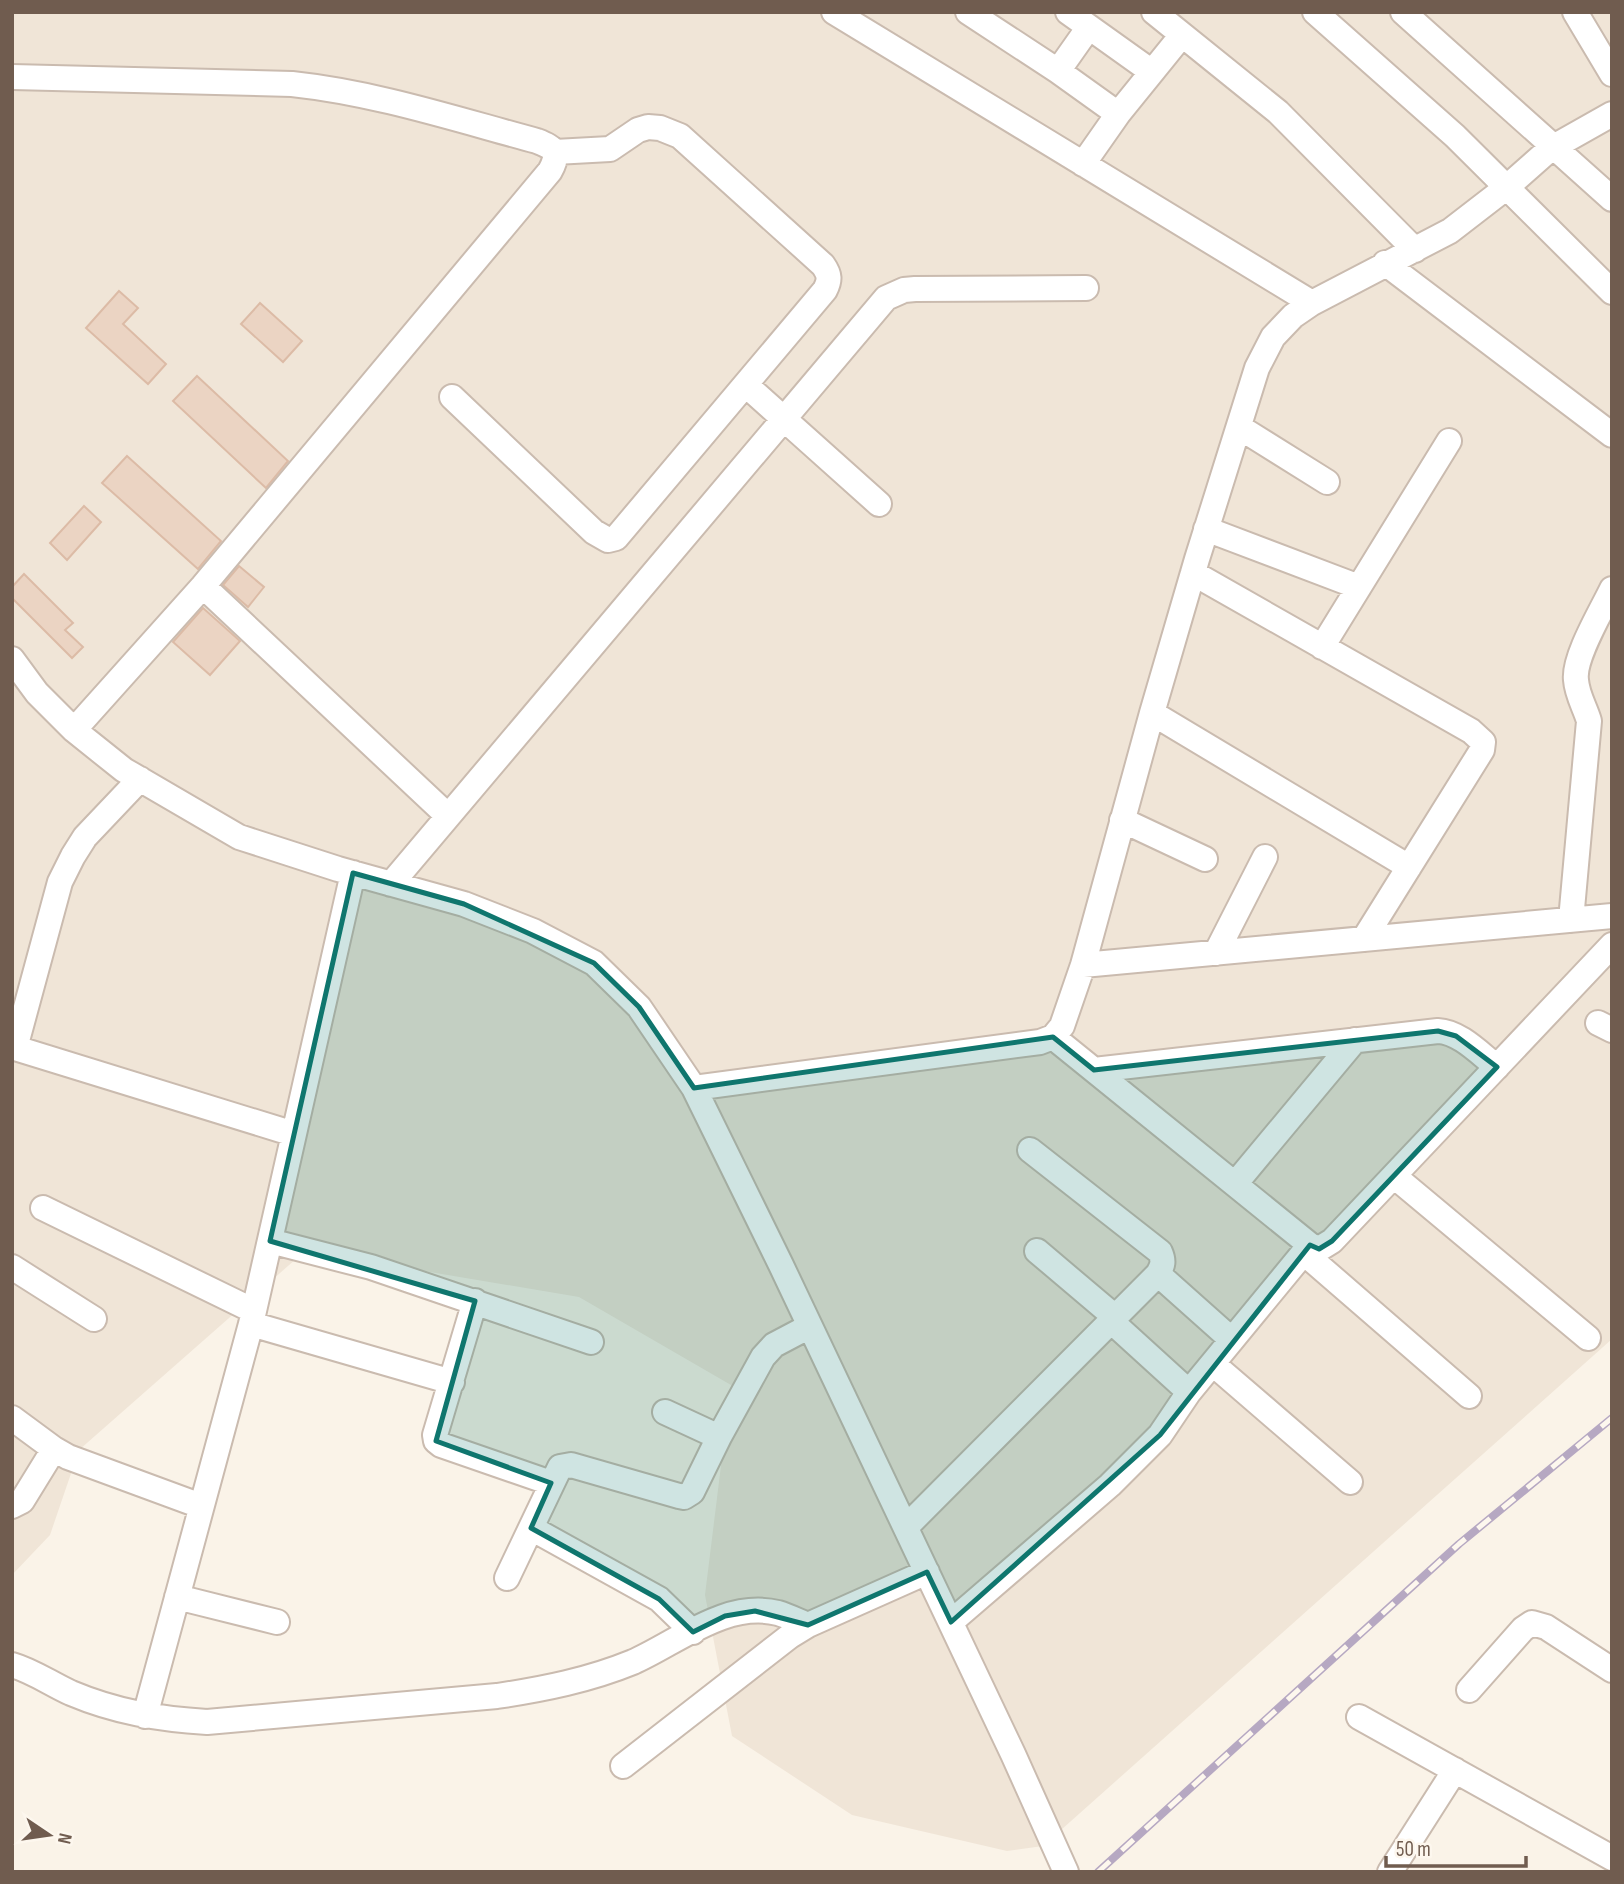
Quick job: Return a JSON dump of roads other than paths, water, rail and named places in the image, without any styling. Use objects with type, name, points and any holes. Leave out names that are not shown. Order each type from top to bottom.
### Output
[{"type":"street","points":[[834,12],[1312,303]]},
{"type":"street","points":[[968,12],[1118,114]]},
{"type":"street","points":[[1068,12],[1152,72]]},
{"type":"street","points":[[1154,12],[1278,112],[1416,250]]},
{"type":"street","points":[[1315,12],[1455,136],[1612,292]]},
{"type":"street","points":[[1403,12],[1612,199]]},
{"type":"street","points":[[1575,12],[1612,74]]},
{"type":"street","points":[[1058,71],[1089,27]]},
{"type":"street","points":[[1083,164],[1118,114],[1182,35]]},
{"type":"street","points":[[12,77],[292,84],[334,89],[374,96],[537,141],[555,152],[556,160],[550,171],[203,586],[74,730]]},
{"type":"street","points":[[694,1088],[1040,1042],[1053,1037],[1062,1026],[1083,965],[1206,529],[1257,368],[1273,337],[1293,316],[1312,303],[1450,231],[1553,147],[1612,114]]},
{"type":"street","points":[[452,397],[594,532],[608,540],[617,538],[825,290],[829,274],[823,265],[680,136],[660,128],[648,127],[638,130],[610,149],[555,152]]},
{"type":"street","points":[[1385,263],[1612,435]]},
{"type":"street","points":[[391,884],[886,298],[904,290],[1086,288]]},
{"type":"street","points":[[746,385],[879,504]]},
{"type":"street","points":[[1238,427],[1326,482]]},
{"type":"street","points":[[1322,647],[1449,441]]},
{"type":"street","points":[[1206,529],[1359,587]]},
{"type":"street","points":[[1193,573],[1471,731],[1483,742],[1482,750],[1364,939]]},
{"type":"street","points":[[203,586],[448,816]]},
{"type":"street","points":[[1572,920],[1589,721],[1579,696],[1575,678],[1576,664],[1612,589]]},
{"type":"street","points":[[12,659],[37,693],[74,730],[124,770],[239,837],[464,904],[533,931],[594,963],[639,1007],[694,1088],[906,1527],[1066,1872]]},
{"type":"street","points":[[1152,713],[1409,867]]},
{"type":"street","points":[[140,779],[85,837],[64,873],[54,900],[14,1047],[294,1134]]},
{"type":"street","points":[[1122,820],[1205,859]]},
{"type":"street","points":[[1216,953],[1265,857]]},
{"type":"street","points":[[145,1716],[253,1318],[353,873]]},
{"type":"street","points":[[1083,965],[1612,916]]},
{"type":"street","points":[[1307,1249],[1326,1247],[1612,945]]},
{"type":"street","points":[[1094,1070],[1447,1031],[1497,1067]]},
{"type":"street","points":[[1053,1037],[1235,1184],[1469,1396]]},
{"type":"street","points":[[1235,1184],[1355,1040]]},
{"type":"street","points":[[906,1527],[1158,1274],[1163,1259],[1160,1252],[1030,1150]]},
{"type":"street","points":[[1394,1176],[1588,1338]]},
{"type":"street","points":[[43,1208],[253,1318],[452,1382]]},
{"type":"street","points":[[270,1241],[371,1267],[591,1342]]},
{"type":"street","points":[[951,1622],[1110,1485],[1160,1434],[1189,1392],[1307,1249]]},
{"type":"street","points":[[1037,1251],[1189,1392]]},
{"type":"street","points":[[12,1267],[94,1319]]},
{"type":"street","points":[[1158,1274],[1232,1340]]},
{"type":"street","points":[[475,1301],[435,1435],[436,1441],[551,1483]]},
{"type":"street","points":[[508,1578],[560,1467],[570,1465],[684,1497],[692,1493],[719,1437],[769,1350],[810,1326]]},
{"type":"street","points":[[1213,1364],[1350,1482]]},
{"type":"street","points":[[665,1412],[719,1437]]},
{"type":"street","points":[[12,1418],[54,1449],[82,1463],[201,1506]]},
{"type":"street","points":[[12,1506],[22,1501],[54,1449]]},
{"type":"street","points":[[531,1528],[659,1599],[692,1632]]},
{"type":"street","points":[[623,1766],[808,1625],[927,1572]]},
{"type":"street","points":[[177,1597],[277,1622]]},
{"type":"street","points":[[12,1665],[101,1705],[145,1716],[207,1722],[521,1693],[582,1680],[633,1662],[725,1616],[755,1611],[778,1613],[808,1625]]},
{"type":"street","points":[[1469,1690],[1523,1629],[1532,1623],[1546,1628],[1612,1670]]},
{"type":"street","points":[[1359,1717],[1612,1858],[1607,1872]]},
{"type":"street","points":[[1390,1872],[1455,1770]]},
{"type":"railway","points":[[1098,1872],[1459,1544],[1612,1418]]}]
